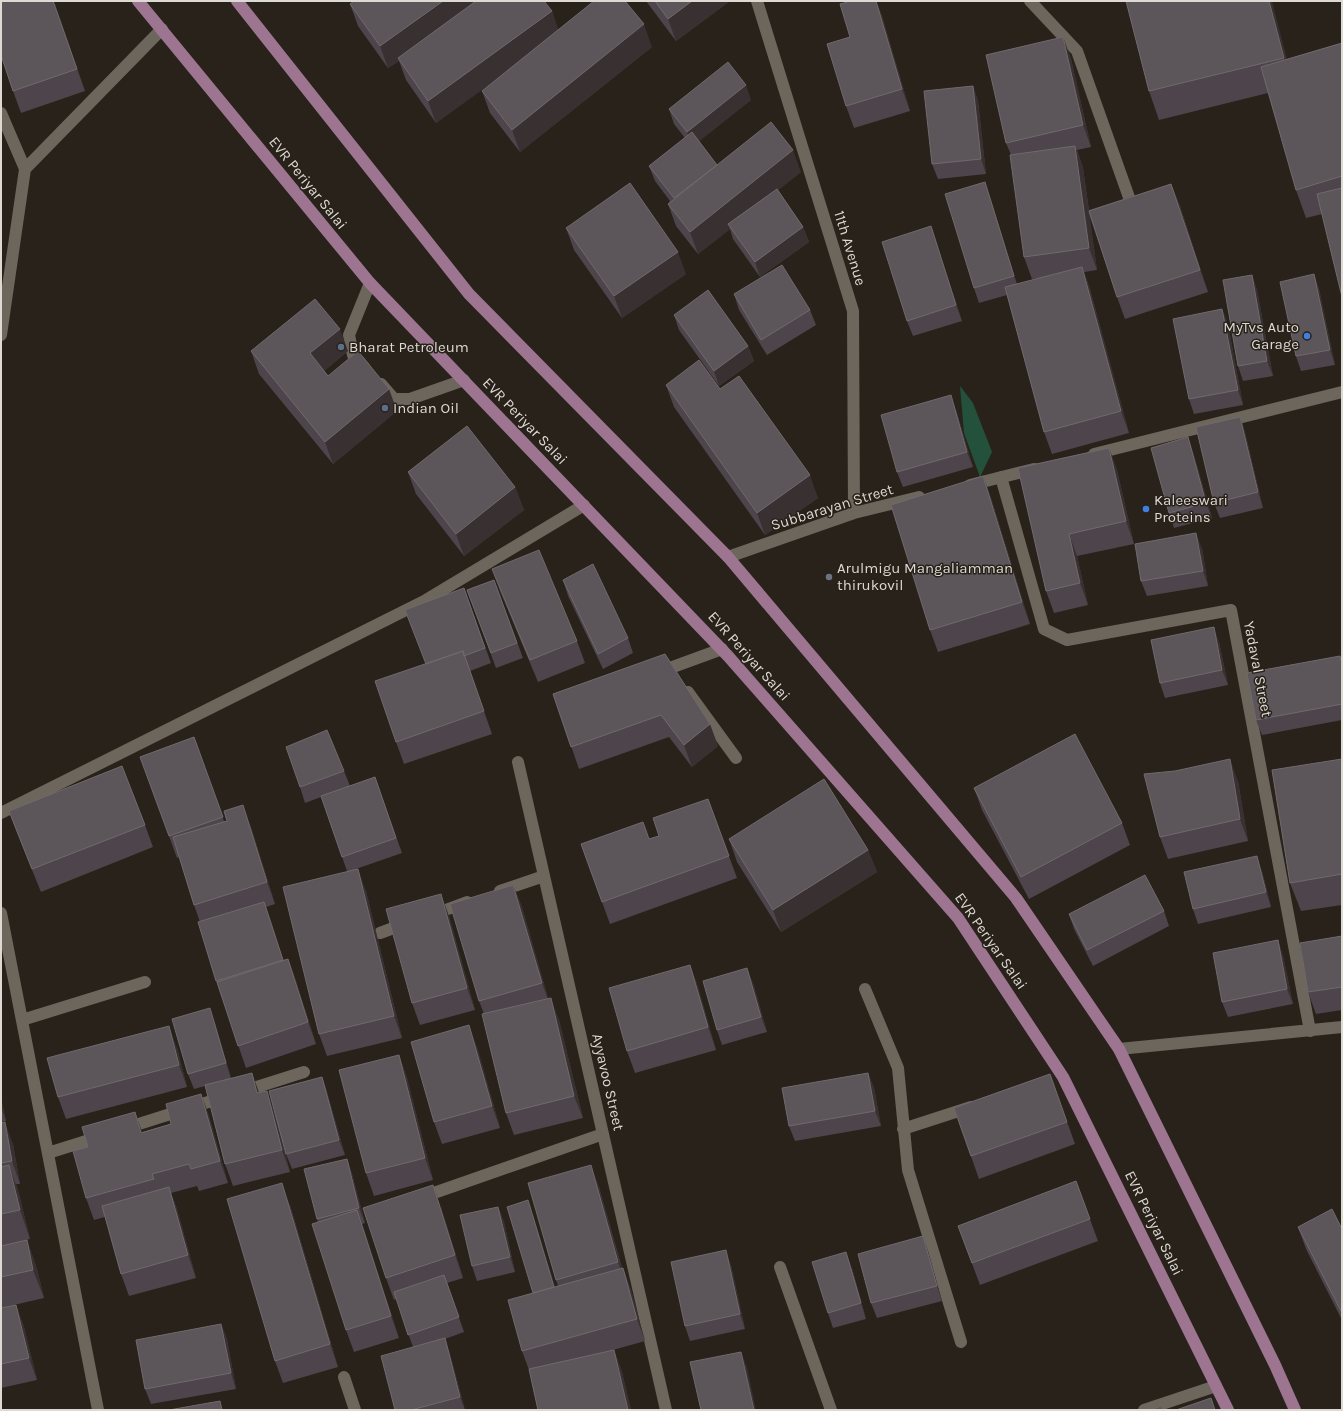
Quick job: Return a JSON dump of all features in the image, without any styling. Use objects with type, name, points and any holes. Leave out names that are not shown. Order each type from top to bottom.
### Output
[{"type":"main road","name":"EVR Periyar Salai","points":[[138,1],[370,283],[722,649],[958,918],[1063,1076],[1228,1410]]},
{"type":"main road","points":[[237,1],[469,294],[728,557],[1016,898],[1119,1049],[1275,1365],[1295,1410]]},
{"type":"street","name":"11th Avenue","points":[[757,1],[853,311],[854,513]]},
{"type":"street","points":[[1030,1],[1077,51],[1131,203]]},
{"type":"street","points":[[26,168],[162,29]]},
{"type":"street","points":[[1,113],[26,168],[1,335]]},
{"type":"street","points":[[370,283],[349,335],[353,355],[394,399],[410,399],[464,380]]},
{"type":"street","points":[[1086,456],[1342,392]]},
{"type":"street","points":[[962,486],[1048,465]]},
{"type":"street","name":"Yadaval Street","points":[[1001,477],[1044,629],[1067,640],[1230,610],[1310,1031]]},
{"type":"street","name":"Subbarayan Street","points":[[728,557],[854,513],[931,494]]},
{"type":"street","points":[[1,813],[426,600],[584,505]]},
{"type":"street","points":[[649,676],[676,674],[722,649]]},
{"type":"street","points":[[676,674],[736,758]]},
{"type":"street","name":"Ayyavoo Street","points":[[518,762],[666,1410]]},
{"type":"street","points":[[492,894],[544,876]]},
{"type":"street","points":[[380,933],[477,899]]},
{"type":"street","points":[[1,913],[48,1153],[95,1410]]},
{"type":"street","points":[[22,1020],[146,982]]},
{"type":"street","points":[[865,989],[898,1068],[908,1170],[961,1342]]},
{"type":"street","points":[[1119,1049],[1342,1027]]},
{"type":"street","points":[[48,1153],[304,1072]]},
{"type":"street","points":[[1049,1081],[1063,1076]]},
{"type":"street","points":[[903,1129],[983,1103]]},
{"type":"street","points":[[432,1194],[603,1134]]},
{"type":"street","points":[[780,1267],[831,1410]]},
{"type":"street","points":[[344,1377],[355,1410]]},
{"type":"street","points":[[1144,1410],[1216,1386]]},
{"type":"green space","points":[[960,386],[973,403],[992,452],[980,477],[964,433]]},
{"type":"building","points":[[1,1],[53,1],[77,69],[13,91],[1,55]]},
{"type":"building","points":[[354,1],[443,1],[380,46],[350,4]]},
{"type":"building","points":[[476,1],[544,1],[552,11],[428,101],[398,58]]},
{"type":"building","points":[[594,1],[625,1],[644,24],[512,130],[482,91]]},
{"type":"building","points":[[655,1],[692,1],[668,19]]},
{"type":"building","points":[[851,1],[876,1],[902,89],[846,106],[827,44],[850,37],[840,4]]},
{"type":"building","points":[[1126,1],[1269,1],[1284,58],[1149,91]]},
{"type":"building","points":[[1063,37],[1083,125],[1006,143],[986,55]]},
{"type":"building","points":[[1342,43],[1342,176],[1296,190],[1261,67]]},
{"type":"building","points":[[728,62],[746,85],[687,132],[669,109]]},
{"type":"building","points":[[973,86],[981,159],[932,164],[924,91]]},
{"type":"building","points":[[771,122],[793,150],[690,232],[668,204]]},
{"type":"building","points":[[692,132],[717,165],[674,198],[649,166]]},
{"type":"building","points":[[1075,146],[1089,248],[1024,257],[1010,155]]},
{"type":"building","points":[[985,182],[1014,276],[974,288],[945,194]]},
{"type":"building","points":[[630,183],[678,252],[614,296],[566,228]]},
{"type":"building","points":[[1171,184],[1200,270],[1117,297],[1089,211]]},
{"type":"building","points":[[1342,188],[1342,297],[1317,194]]},
{"type":"building","points":[[777,189],[803,227],[755,262],[728,224]]},
{"type":"building","points":[[931,226],[956,305],[907,321],[882,242]]},
{"type":"building","points":[[782,265],[810,310],[761,340],[734,294]]},
{"type":"building","points":[[1082,267],[1121,411],[1044,432],[1005,287]]},
{"type":"building","points":[[1314,274],[1330,350],[1296,356],[1280,282]]},
{"type":"building","points":[[1252,275],[1267,361],[1238,366],[1223,280]]},
{"type":"building","points":[[708,290],[748,346],[714,371],[674,315]]},
{"type":"building","points":[[315,299],[340,329],[310,353],[328,376],[358,351],[389,389],[325,442],[251,351]]},
{"type":"building","points":[[1222,309],[1238,390],[1189,399],[1173,319]]},
{"type":"building","points":[[699,360],[720,389],[739,376],[810,475],[757,513],[666,385]]},
{"type":"building","points":[[951,395],[967,452],[897,472],[881,415]]},
{"type":"building","points":[[1240,417],[1258,492],[1214,503],[1196,427]]},
{"type":"building","points":[[467,426],[515,487],[456,534],[408,472]]},
{"type":"building","points":[[1188,437],[1206,503],[1169,513],[1151,448]]},
{"type":"building","points":[[1109,448],[1126,521],[1069,534],[1080,583],[1046,591],[1018,468]]},
{"type":"building","points":[[983,476],[1022,602],[930,630],[891,505]]},
{"type":"building","points":[[1196,533],[1203,571],[1141,581],[1135,544]]},
{"type":"building","points":[[539,550],[577,641],[530,660],[492,569]]},
{"type":"building","points":[[593,564],[628,638],[598,654],[563,580]]},
{"type":"building","points":[[494,580],[517,643],[491,653],[467,590]]},
{"type":"building","points":[[464,588],[485,648],[464,656],[463,651],[426,664],[405,610]]},
{"type":"building","points":[[1214,627],[1222,670],[1160,683],[1151,640]]},
{"type":"building","points":[[463,651],[484,711],[396,742],[375,681]]},
{"type":"building","points":[[665,654],[710,724],[684,745],[661,715],[571,747],[553,694]]},
{"type":"building","points":[[1340,656],[1342,664],[1342,704],[1256,720],[1247,673]]},
{"type":"building","points":[[327,730],[344,771],[300,787],[286,747]]},
{"type":"building","points":[[1075,734],[1122,823],[1021,877],[974,788]]},
{"type":"building","points":[[194,737],[223,817],[169,836],[140,757]]},
{"type":"building","points":[[1230,759],[1240,819],[1160,837],[1144,774],[1175,771]]},
{"type":"building","points":[[1342,759],[1342,874],[1290,883],[1272,770]]},
{"type":"building","points":[[122,766],[145,825],[32,869],[9,811]]},
{"type":"building","points":[[375,777],[396,838],[342,857],[321,796]]},
{"type":"building","points":[[824,779],[868,850],[773,910],[729,839]]},
{"type":"building","points":[[708,799],[729,856],[602,902],[581,844],[643,822],[649,839],[659,836],[653,818]]},
{"type":"building","points":[[243,805],[267,882],[194,905],[173,837],[227,821],[224,811]]},
{"type":"building","points":[[1257,856],[1266,892],[1193,909],[1184,872]]},
{"type":"building","points":[[358,869],[394,1016],[319,1034],[283,887]]},
{"type":"building","points":[[1145,875],[1164,911],[1087,950],[1069,914]]},
{"type":"building","points":[[513,885],[542,983],[479,1001],[450,904]]},
{"type":"building","points":[[441,894],[467,988],[412,1003],[386,909]]},
{"type":"building","points":[[264,902],[283,960],[216,981],[198,922]]},
{"type":"building","points":[[1342,936],[1342,987],[1308,992],[1300,943]]},
{"type":"building","points":[[1278,940],[1287,989],[1222,1002],[1213,953]]},
{"type":"building","points":[[288,959],[308,1022],[238,1046],[217,982]]},
{"type":"building","points":[[690,965],[708,1027],[627,1051],[609,988]]},
{"type":"building","points":[[747,968],[761,1017],[717,1030],[703,981]]},
{"type":"building","points":[[551,998],[574,1096],[506,1113],[482,1014]]},
{"type":"building","points":[[210,1008],[226,1063],[188,1074],[172,1019]]},
{"type":"building","points":[[469,1025],[492,1106],[434,1122],[411,1042]]},
{"type":"building","points":[[169,1026],[179,1065],[58,1097],[47,1058]]},
{"type":"building","points":[[399,1055],[425,1158],[366,1173],[339,1070]]},
{"type":"building","points":[[252,1073],[257,1093],[267,1091],[282,1150],[225,1164],[205,1085]]},
{"type":"building","points":[[868,1073],[875,1111],[789,1126],[782,1088]]},
{"type":"building","points":[[1050,1074],[1067,1122],[971,1156],[954,1108]]},
{"type":"building","points":[[322,1077],[339,1140],[286,1154],[269,1091]]},
{"type":"building","points":[[201,1094],[220,1161],[191,1169],[189,1164],[152,1174],[154,1179],[86,1198],[73,1151],[88,1147],[82,1127],[135,1112],[141,1133],[171,1124],[166,1104]]},
{"type":"building","points":[[5,1122],[12,1161],[1,1163],[1,1123]]},
{"type":"building","points":[[347,1159],[359,1208],[317,1219],[304,1169]]},
{"type":"building","points":[[9,1165],[20,1210],[1,1214],[1,1167]]},
{"type":"building","points":[[591,1165],[618,1262],[556,1280],[528,1183]]},
{"type":"building","points":[[1076,1181],[1090,1219],[972,1263],[958,1226]]},
{"type":"building","points":[[282,1183],[330,1344],[275,1361],[227,1199]]},
{"type":"building","points":[[433,1185],[455,1255],[386,1278],[363,1208]]},
{"type":"building","points":[[169,1187],[188,1255],[121,1274],[102,1206]]},
{"type":"building","points":[[528,1200],[554,1287],[533,1293],[507,1207]]},
{"type":"building","points":[[498,1207],[510,1257],[472,1266],[460,1215]]},
{"type":"building","points":[[1332,1209],[1342,1229],[1342,1313],[1298,1227]]},
{"type":"building","points":[[357,1210],[391,1316],[346,1330],[312,1224]]},
{"type":"building","points":[[923,1236],[937,1286],[871,1303],[858,1254]]},
{"type":"building","points":[[27,1240],[33,1270],[1,1277],[1,1246]]},
{"type":"building","points":[[726,1250],[740,1314],[685,1326],[671,1262]]},
{"type":"building","points":[[846,1252],[861,1303],[828,1313],[812,1262]]},
{"type":"building","points":[[623,1268],[637,1319],[522,1351],[508,1300]]},
{"type":"building","points":[[444,1275],[459,1317],[408,1335],[394,1292]]},
{"type":"building","points":[[16,1305],[29,1358],[1,1364],[1,1308]]},
{"type":"building","points":[[221,1324],[231,1373],[145,1389],[136,1340]]},
{"type":"building","points":[[445,1338],[460,1397],[411,1410],[395,1410],[381,1356]]},
{"type":"building","points":[[614,1350],[628,1410],[538,1410],[529,1369]]},
{"type":"building","points":[[741,1352],[754,1410],[701,1410],[690,1362]]},
{"type":"building","points":[[1211,1398],[1215,1410],[1176,1410]]},
{"type":"building","points":[[220,1401],[222,1410],[169,1410]]},
{"type":"building","points":[[1161,1406],[1163,1410],[1151,1410]]},
{"type":"place","name":"MyTvs Auto Garage","points":[[1307,336]]},
{"type":"place","name":"Bharat Petroleum","points":[[341,347]]},
{"type":"place","name":"Indian Oil","points":[[385,408]]},
{"type":"place","name":"Kaleeswari Proteins","points":[[1146,509]]},
{"type":"place","name":"Arulmigu Mangaliamman thirukovil","points":[[829,577]]}]
